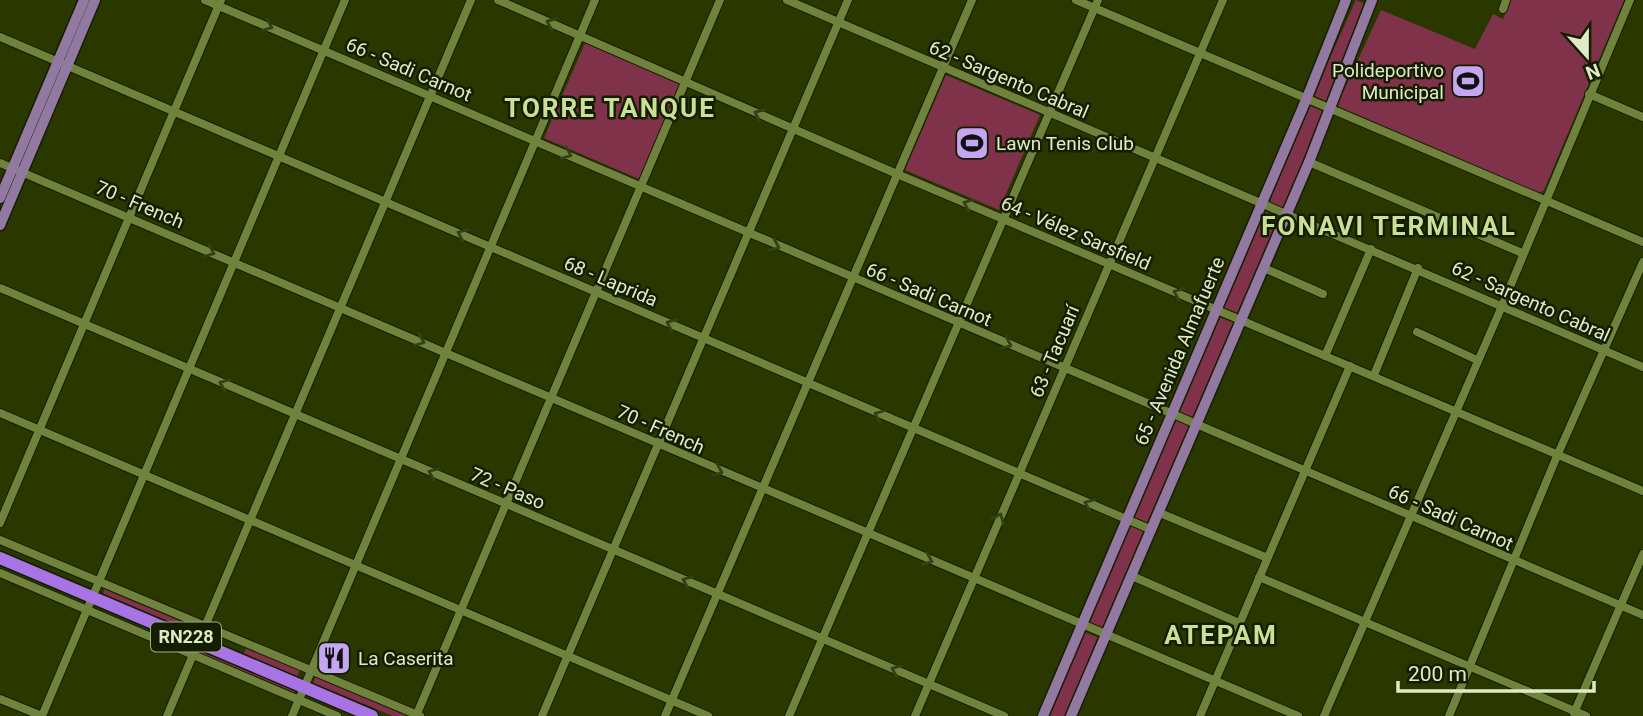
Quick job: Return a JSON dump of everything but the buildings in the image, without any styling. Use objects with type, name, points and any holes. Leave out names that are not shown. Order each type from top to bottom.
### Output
[{"type":"highway","name":"RN228","points":[[0,558],[372,716]]},
{"type":"main road","points":[[0,225],[17,169],[62,63],[84,0]]},
{"type":"main road","points":[[62,63],[94,0]]},
{"type":"main road","name":"65 - Avenida Almafuerte","points":[[1043,716],[1306,100],[1346,0]]},
{"type":"main road","points":[[1071,716],[1309,162],[1372,0]]},
{"type":"main road","points":[[0,198],[17,169]]},
{"type":"street","name":"66 - Sadi Carnot","points":[[205,0],[220,3],[851,278],[1643,615]]},
{"type":"street","points":[[0,699],[42,716],[191,370],[233,262],[345,0]]},
{"type":"street","points":[[167,716],[471,0]]},
{"type":"street","name":"64 - Vélez Sarsfield","points":[[498,0],[897,174],[1643,491]]},
{"type":"street","points":[[292,716],[595,0]]},
{"type":"street","points":[[0,540],[418,715],[720,0]]},
{"type":"street","name":"62 - Sargento Cabral","points":[[788,0],[1286,215],[1418,268],[1643,368]]},
{"type":"street","points":[[542,716],[848,0]]},
{"type":"street","points":[[665,716],[972,0]]},
{"type":"street","points":[[1076,0],[1096,4],[1306,100],[1643,243]]},
{"type":"street","name":"63 - Tacuarí","points":[[915,716],[1223,0]]},
{"type":"street","points":[[1503,9],[1506,0]]},
{"type":"street","points":[[1324,716],[1502,306],[1630,0]]},
{"type":"street","points":[[0,523],[85,325],[172,111],[220,3]]},
{"type":"street","points":[[789,716],[1096,4]]},
{"type":"street","name":"68 - Laprida","points":[[0,37],[1152,530]]},
{"type":"street","points":[[1589,94],[1643,117]]},
{"type":"street","points":[[1309,162],[1522,253]]},
{"type":"street","name":"70 - French","points":[[0,163],[1297,716]]},
{"type":"street","points":[[1325,356],[1371,249]]},
{"type":"street","points":[[1449,716],[1557,456],[1643,261]]},
{"type":"street","points":[[1264,268],[1324,294]]},
{"type":"street","points":[[1374,375],[1418,268]]},
{"type":"street","name":"72 - Paso","points":[[0,288],[1004,716]]},
{"type":"street","points":[[1417,332],[1477,359]]},
{"type":"street","points":[[1200,716],[1265,557],[1349,366]]},
{"type":"street","points":[[0,414],[708,716]]},
{"type":"street","points":[[1160,513],[1265,557]]},
{"type":"street","points":[[1574,714],[1643,554]]},
{"type":"street","points":[[0,573],[337,716]]},
{"type":"street","points":[[1132,576],[1239,623]]},
{"type":"street","points":[[1259,577],[1574,714],[1586,716]]},
{"type":"shaded area","points":[[1356,0],[1371,7],[1327,102],[1313,95]]},
{"type":"shaded area","name":"Polideportivo Municipal","points":[[1511,0],[1624,0],[1544,190],[1537,194],[1339,109],[1338,103],[1381,10],[1475,49],[1493,14],[1503,19]]},
{"type":"shaded area","points":[[585,43],[681,84],[639,179],[544,138]]},
{"type":"shaded area","name":"Lawn Tenis Club","points":[[946,75],[1040,115],[999,210],[905,170]]},
{"type":"shaded area","points":[[1310,106],[1324,112],[1283,208],[1269,202]]},
{"type":"shaded area","points":[[1264,211],[1279,217],[1238,313],[1223,307]]},
{"type":"shaded area","points":[[1219,317],[1234,323],[1193,418],[1178,412]]},
{"type":"shaded area","points":[[1175,420],[1190,426],[1149,523],[1134,517]]},
{"type":"shaded area","points":[[1130,526],[1145,532],[1104,628],[1089,622]]},
{"type":"shaded area","points":[[105,588],[195,627],[193,632],[103,594]]},
{"type":"shaded area","points":[[1084,632],[1099,638],[1066,716],[1049,716]]},
{"type":"shaded area","points":[[246,648],[300,670],[297,676],[244,654]]},
{"type":"shaded area","points":[[202,651],[295,690],[293,694],[201,656]]},
{"type":"shaded area","points":[[316,676],[407,714],[393,716],[313,683]]},
{"type":"place","name":"Polideportivo Municipal","points":[[1468,81]]},
{"type":"place","name":"Lawn Tenis Club","points":[[972,143]]},
{"type":"place","name":"La Caserita","points":[[334,658]]},
{"type":"district","name":"TORRE TANQUE","points":[[610,108]]},
{"type":"district","name":"FONAVI TERMINAL","points":[[1389,226]]},
{"type":"district","name":"ATEPAM","points":[[1221,635]]}]
